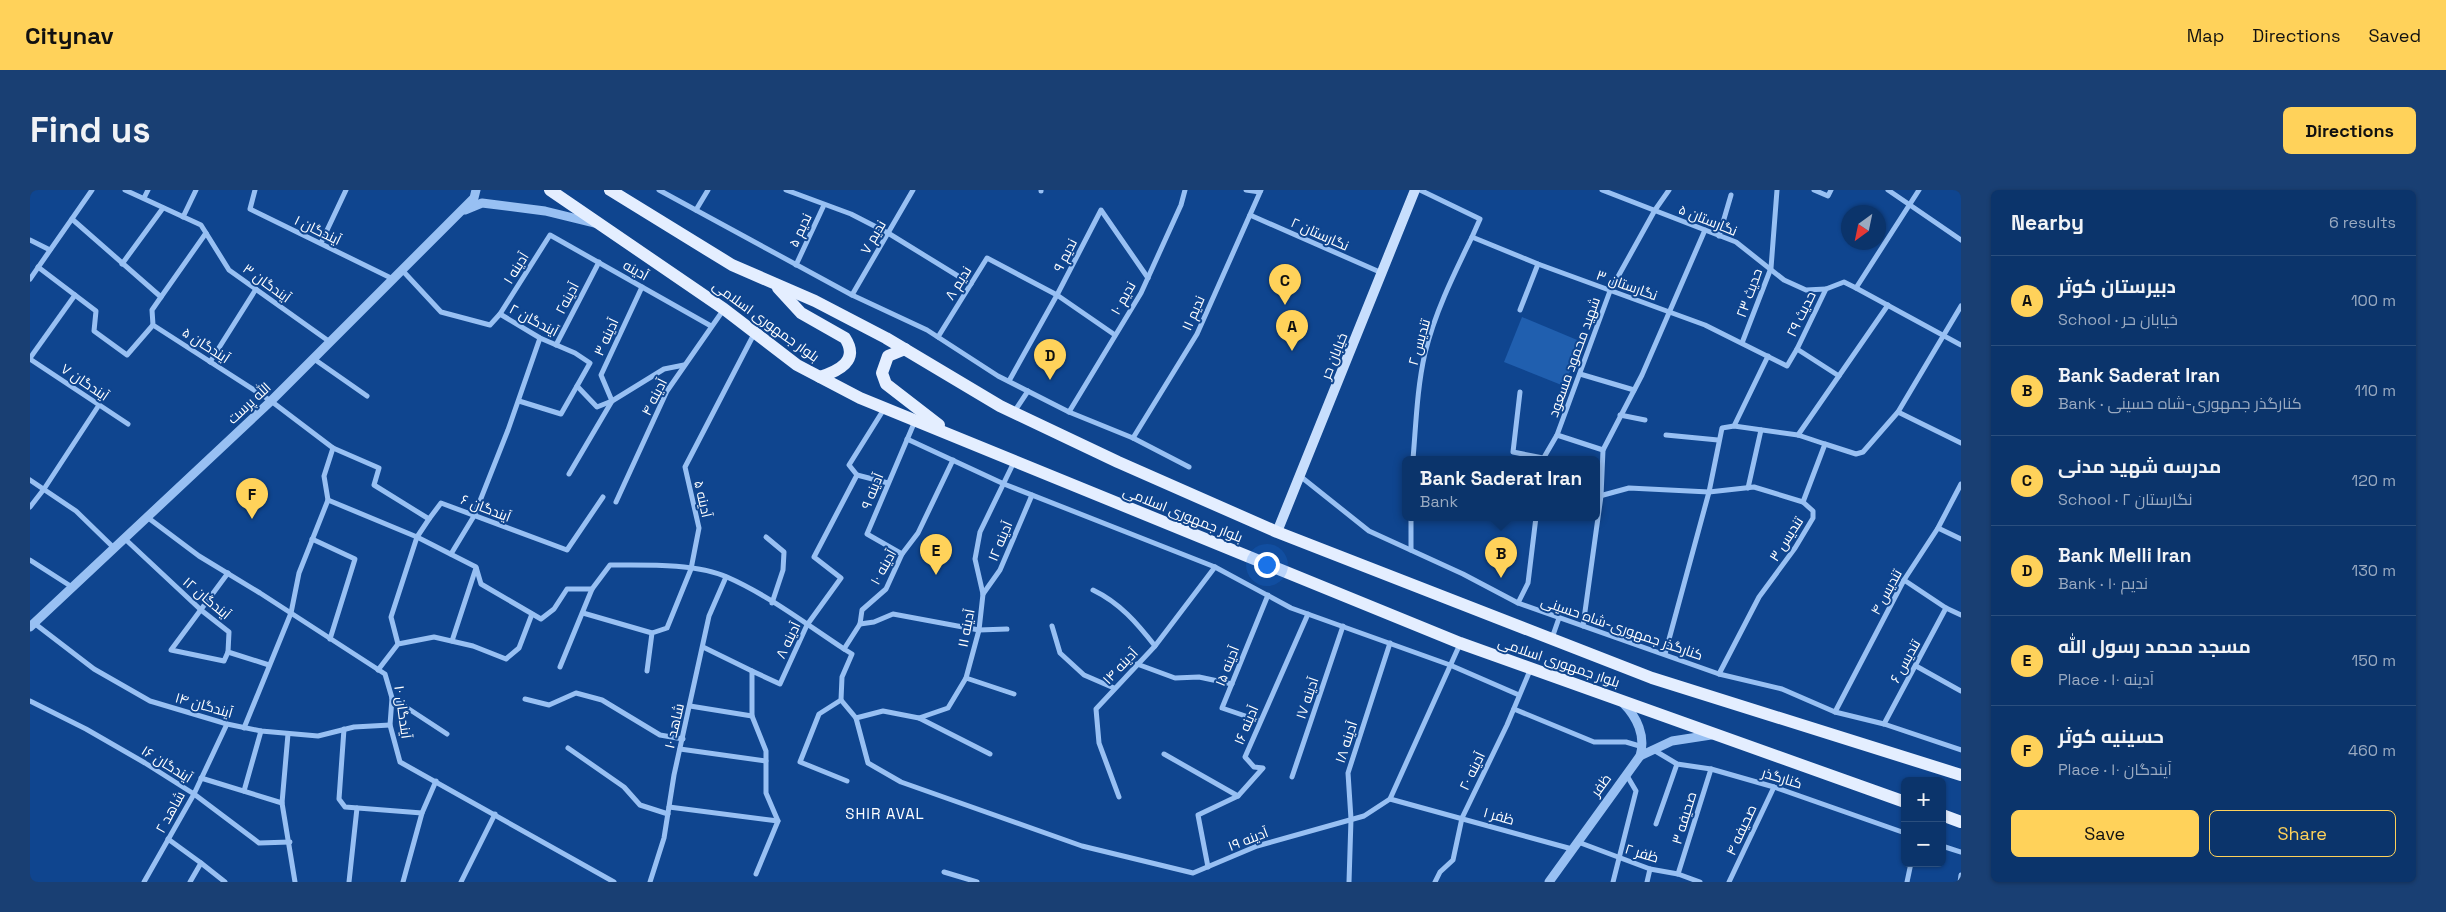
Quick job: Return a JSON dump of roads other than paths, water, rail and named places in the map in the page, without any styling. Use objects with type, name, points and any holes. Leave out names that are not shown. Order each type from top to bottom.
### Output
[{"type":"main road","name":"بلوار جمهوری اسلامی","points":[[550,190],[724,309],[797,365],[884,408],[1460,643],[1901,801]]},
{"type":"main road","name":"بلوار جمهوری اسلامی","points":[[610,190],[732,265],[815,301],[905,349],[1014,413],[1118,462],[1278,532],[1652,678],[1961,775]]},
{"type":"main road","name":"خیابان حر","points":[[1278,532],[1415,190]]},
{"type":"main road","points":[[774,284],[801,314],[845,338],[849,343],[850,352],[844,366],[838,371],[820,377]]},
{"type":"main road","points":[[905,349],[888,356],[882,372],[886,384],[954,436]]},
{"type":"main road","points":[[1946,816],[1961,822]]},
{"type":"street","points":[[30,279],[92,190]]},
{"type":"street","name":"آیندگان ۳","points":[[125,190],[201,225],[229,270],[330,342]]},
{"type":"street","points":[[144,198],[148,190]]},
{"type":"street","points":[[183,217],[196,190]]},
{"type":"street","name":"آیندگان ۱","points":[[255,190],[250,209],[393,279]]},
{"type":"street","points":[[321,243],[346,190]]},
{"type":"street","name":"الله پرست","points":[[32,625],[314,359],[474,198],[476,190]]},
{"type":"street","points":[[659,190],[852,295],[938,337],[1009,381],[1068,412],[1133,438],[1189,467]]},
{"type":"street","points":[[696,210],[708,190]]},
{"type":"street","points":[[786,190],[851,214],[888,233],[971,284]]},
{"type":"street","name":"ندیم ۷","points":[[852,295],[913,190]]},
{"type":"street","name":"ندیم ۱۰","points":[[1068,412],[1148,278],[1181,205],[1185,190]]},
{"type":"street","points":[[1246,190],[1261,191]]},
{"type":"street","points":[[1420,190],[1480,219],[1472,237]]},
{"type":"street","name":"شهید محمود مسعود","points":[[1545,456],[1556,435],[1610,291],[1654,210],[1669,190]]},
{"type":"street","name":"حدیث ۲۳","points":[[1742,343],[1771,268],[1778,190]]},
{"type":"street","points":[[1814,190],[1828,196],[1831,190]]},
{"type":"street","points":[[1888,190],[1961,240]]},
{"type":"street","points":[[1919,190],[1856,288],[1945,334],[1961,345]]},
{"type":"street","name":"ندیم ۱۱","points":[[1133,438],[1197,334],[1261,191]]},
{"type":"street","name":"نگارستان ۵","points":[[1606,191],[1736,242],[1784,280],[1806,290],[1826,289]]},
{"type":"street","points":[[1718,236],[1731,195]]},
{"type":"street","points":[[460,212],[482,203],[545,211],[602,225]]},
{"type":"street","name":"ندیم ۵","points":[[796,264],[824,205]]},
{"type":"street","points":[[122,264],[163,208]]},
{"type":"street","name":"ندیم ۹","points":[[1009,381],[1057,295],[1101,210],[1148,278]]},
{"type":"street","name":"نگارستان ۲","points":[[1250,215],[1382,273]]},
{"type":"street","points":[[72,219],[160,298]]},
{"type":"street","points":[[1600,484],[1603,450],[1634,390],[1705,230]]},
{"type":"street","points":[[38,267],[96,311],[94,331],[127,355],[153,325],[152,310],[206,233]]},
{"type":"street","name":"آدینه","points":[[550,235],[711,326]]},
{"type":"street","name":"آدینه ۱","points":[[500,314],[550,235]]},
{"type":"street","name":"نگارستان ۳","points":[[1472,237],[1538,264],[1705,325],[1787,366],[1796,349]]},
{"type":"street","name":"تندیس ۲","points":[[1413,456],[1417,400],[1426,353],[1447,288],[1472,237]]},
{"type":"street","points":[[30,240],[50,250]]},
{"type":"street","name":"ندیم ۸","points":[[938,337],[987,258],[1057,295]]},
{"type":"street","name":"آدینه۲","points":[[556,345],[599,262]]},
{"type":"street","points":[[1520,310],[1538,264]]},
{"type":"street","name":"آیندگان ۲","points":[[402,270],[442,312],[490,325],[500,314],[540,338],[575,353],[590,364],[561,414],[518,401]]},
{"type":"street","name":"حدیث ۲۹","points":[[1796,349],[1826,289],[1844,282],[1856,288]]},
{"type":"street","name":"آدینه ۳","points":[[612,401],[601,375],[642,287]]},
{"type":"street","points":[[210,362],[256,289]]},
{"type":"street","points":[[30,358],[75,295]]},
{"type":"street","points":[[1057,295],[1115,335]]},
{"type":"street","points":[[1798,435],[1888,305]]},
{"type":"street","points":[[1665,654],[1709,492],[1718,440],[1722,428],[1734,426],[1798,435],[1860,454],[1898,412],[1961,306]]},
{"type":"street","name":"آدینه ۴","points":[[616,502],[667,391],[724,309]]},
{"type":"street","name":"آیندگان ۵","points":[[153,325],[271,401]]},
{"type":"street","name":"آدینه ۵","points":[[652,633],[667,628],[691,569],[699,528],[685,467],[755,333]]},
{"type":"street","points":[[451,554],[474,516],[540,338]]},
{"type":"street","points":[[1796,349],[1840,376]]},
{"type":"street","points":[[1734,426],[1768,356]]},
{"type":"street","name":"آیندگان ۷","points":[[30,358],[128,424]]},
{"type":"street","points":[[314,359],[367,396]]},
{"type":"street","points":[[577,386],[597,407],[612,401],[664,369],[684,365]]},
{"type":"street","points":[[1580,374],[1634,390]]},
{"type":"street","points":[[1014,413],[1028,391]]},
{"type":"street","points":[[1520,392],[1513,452],[1530,456]]},
{"type":"street","points":[[271,401],[333,448],[379,468],[374,485],[429,519],[417,537],[391,617],[398,644]]},
{"type":"street","points":[[569,474],[612,401]]},
{"type":"street","points":[[30,507],[44,489],[99,405]]},
{"type":"street","name":"آدینه ۸","points":[[752,670],[780,684],[807,625],[842,578],[814,557],[856,475],[849,464],[884,408]]},
{"type":"street","points":[[1898,412],[1961,443]]},
{"type":"street","points":[[1620,415],[1645,420]]},
{"type":"street","name":"آدینه ۹","points":[[902,554],[867,534],[915,421]]},
{"type":"street","points":[[1748,488],[1761,430]]},
{"type":"street","points":[[1556,435],[1603,450]]},
{"type":"street","points":[[1666,435],[1718,440]]},
{"type":"street","points":[[907,439],[1004,484],[1215,566],[1308,614],[1450,665],[1519,695]]},
{"type":"street","name":"تندیس ۳","points":[[1719,674],[1759,597],[1795,548],[1813,518],[1813,511],[1803,502],[1825,444]]},
{"type":"street","points":[[244,728],[291,613],[299,573],[328,500],[324,476],[333,448]]},
{"type":"street","name":"آدینه ۱۰","points":[[844,649],[860,624],[862,610],[886,589],[902,554],[918,533],[953,460]]},
{"type":"street","name":"آدینه ۱۱","points":[[919,718],[948,708],[966,678],[979,630],[983,594],[975,559],[980,532],[1015,461]]},
{"type":"street","points":[[856,475],[888,483]]},
{"type":"street","name":"کنارگذر جمهوری-شاه حسینی","points":[[1300,476],[1369,531],[1463,574],[1518,604],[1719,674],[1782,689],[1835,712],[1884,724],[1961,750]]},
{"type":"street","points":[[30,480],[76,511],[114,548]]},
{"type":"street","name":"تندیس ۴","points":[[1835,712],[1904,580],[1938,528],[1961,484]]},
{"type":"street","points":[[1600,496],[1629,488],[1709,492],[1754,487],[1803,502]]},
{"type":"street","name":"آدینه ۱۲","points":[[983,594],[1000,570],[1032,495]]},
{"type":"street","name":"آیندگان ۶","points":[[429,519],[441,503],[567,550],[603,497]]},
{"type":"street","points":[[328,500],[417,537],[476,567],[481,584],[541,619],[554,609],[567,589],[592,589]]},
{"type":"street","name":"آیندگان ۱۰","points":[[147,517],[199,556],[386,674],[392,698],[390,725],[400,762],[614,882]]},
{"type":"street","points":[[1411,521],[1411,550]]},
{"type":"street","points":[[1518,604],[1528,583],[1536,521]]},
{"type":"street","points":[[1583,626],[1596,521]]},
{"type":"street","points":[[1938,528],[1961,539]]},
{"type":"street","points":[[766,537],[784,552],[783,570],[772,603]]},
{"type":"street","name":"آیندگان ۱۲","points":[[124,538],[201,610],[229,632],[228,652]]},
{"type":"street","points":[[312,539],[355,559],[330,639]]},
{"type":"street","points":[[30,560],[72,587]]},
{"type":"street","points":[[560,667],[592,589],[610,565],[664,565],[691,569],[726,577],[772,603],[852,654],[842,677],[841,700],[856,718],[883,711],[919,718],[990,754]]},
{"type":"street","name":"آدینه ۱۴","points":[[1119,796],[1099,743],[1096,709],[1155,646],[1215,566]]},
{"type":"street","points":[[452,641],[476,567]]},
{"type":"street","points":[[228,573],[171,650],[224,661],[228,652],[269,665]]},
{"type":"street","name":"شاهد ۱۰","points":[[650,882],[664,838],[680,750],[709,616],[726,577]]},
{"type":"street","points":[[1904,580],[1961,616]]},
{"type":"street","points":[[1093,590],[1112,599],[1138,623],[1155,646]]},
{"type":"street","name":"آدینه ۱۵","points":[[1260,721],[1222,708],[1268,595]]},
{"type":"street","name":"تندیس ۶","points":[[1884,724],[1946,608]]},
{"type":"street","points":[[582,613],[652,633],[647,671]]},
{"type":"street","points":[[378,670],[398,644],[434,637],[473,646],[506,659],[519,648],[532,614]]},
{"type":"street","points":[[860,624],[874,622],[893,614],[979,630],[1007,629]]},
{"type":"street","name":"آدینه ۱۶","points":[[1208,867],[1198,815],[1238,796],[1263,768],[1254,766],[1245,757],[1308,614]]},
{"type":"street","points":[[1551,640],[1559,618]]},
{"type":"street","name":"آیندگان ۱۴","points":[[32,625],[94,669],[150,701],[227,724],[261,731],[318,736],[344,729],[390,725]]},
{"type":"street","points":[[1052,626],[1060,653],[1084,675],[1114,688]]},
{"type":"street","name":"آدینه ۱۷","points":[[1292,777],[1343,626]]},
{"type":"street","name":"آدینه ۱۸","points":[[1349,882],[1351,819],[1348,773],[1390,643]]},
{"type":"street","points":[[1390,799],[1460,643]]},
{"type":"street","points":[[703,647],[752,670],[752,716],[766,751],[766,793],[778,821],[756,874]]},
{"type":"street","points":[[1137,664],[1175,678],[1199,677],[1232,684]]},
{"type":"street","points":[[1916,666],[1961,690]]},
{"type":"street","name":"آدینه ۲۰","points":[[1435,882],[1440,872],[1453,860],[1462,818],[1514,709],[1531,668]]},
{"type":"street","points":[[966,678],[1014,694]]},
{"type":"street","points":[[525,699],[549,705],[576,693],[602,700],[660,735],[683,739]]},
{"type":"street","points":[[392,698],[446,734]]},
{"type":"street","points":[[841,700],[819,714],[800,762],[847,781]]},
{"type":"street","points":[[1620,700],[1633,713],[1640,730],[1645,751],[1692,736],[1717,734]]},
{"type":"street","name":"آیندگان ۱۶","points":[[30,701],[86,729],[194,794],[260,843],[290,842]]},
{"type":"street","points":[[690,706],[752,716]]},
{"type":"street","name":"کنارگذر","points":[[1514,709],[1594,742],[1626,742],[1677,764],[1711,768],[1774,787],[1901,832]]},
{"type":"street","name":"آدینه ۱۹","points":[[856,718],[868,763],[901,782],[1082,846],[1194,873],[1257,846],[1364,816],[1390,799]]},
{"type":"street","name":"شاهد ۲","points":[[144,882],[194,794],[227,724]]},
{"type":"street","points":[[344,729],[339,799],[345,807],[422,814]]},
{"type":"street","points":[[244,791],[261,731]]},
{"type":"street","points":[[288,734],[282,803],[290,842],[295,882]]},
{"type":"street","points":[[568,748],[624,787],[640,805],[668,814]]},
{"type":"street","points":[[680,750],[766,761]]},
{"type":"street","name":"ظفر","points":[[1549,882],[1626,774],[1645,751]]},
{"type":"street","points":[[1164,754],[1238,796]]},
{"type":"street","points":[[1656,824],[1677,764]]},
{"type":"street","name":"صحیفه ۳","points":[[1678,874],[1711,768]]},
{"type":"street","points":[[1613,882],[1636,791],[1626,774]]},
{"type":"street","points":[[201,778],[282,803]]},
{"type":"street","points":[[403,882],[422,814],[436,781]]},
{"type":"street","name":"صحیفه ۴","points":[[1729,882],[1774,787]]},
{"type":"street","name":"ظفر ۱","points":[[1390,799],[1575,846]]},
{"type":"street","points":[[669,807],[778,821]]},
{"type":"street","points":[[349,882],[357,808]]},
{"type":"street","points":[[461,882],[495,814]]},
{"type":"street","points":[[168,839],[225,882]]},
{"type":"street","name":"ظفر ۲","points":[[1575,846],[1650,869],[1678,874],[1700,882]]},
{"type":"street","points":[[1946,847],[1961,852]]},
{"type":"street","points":[[190,882],[201,863]]},
{"type":"street","points":[[1907,882],[1910,867]]},
{"type":"street","points":[[1647,882],[1650,869]]},
{"type":"street","points":[[944,872],[977,882]]},
{"type":"street","points":[[1960,882],[1961,875]]},
{"type":"place","name":"مدرسه شهید مدنی","points":[[1285,305]]},
{"type":"place","name":"دبیرستان کوثر","points":[[1292,351]]},
{"type":"place","name":"Bank Melli Iran","points":[[1050,380]]},
{"type":"place","name":"حسینیه کوثر","points":[[252,519]]},
{"type":"place","name":"مسجد محمد رسول الله","points":[[936,575]]},
{"type":"place","name":"Bank Saderat Iran","points":[[1501,578]]},
{"type":"district","name":"SHIR AVAL","points":[[885,814]]}]
